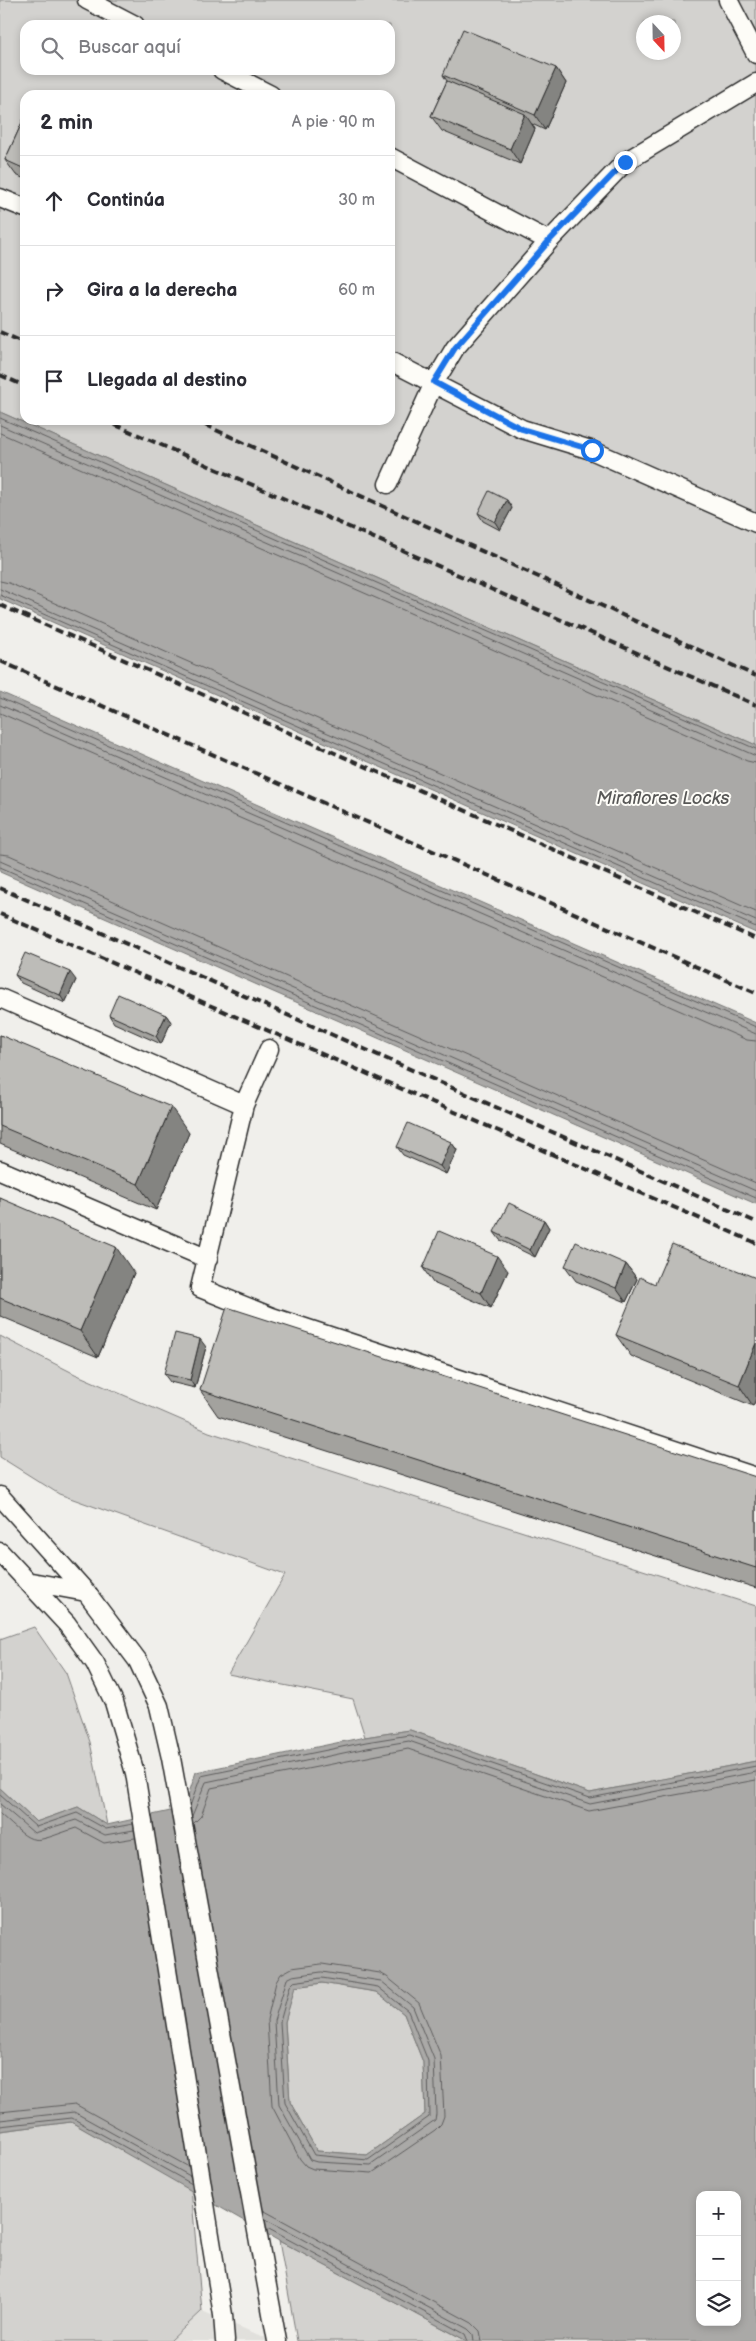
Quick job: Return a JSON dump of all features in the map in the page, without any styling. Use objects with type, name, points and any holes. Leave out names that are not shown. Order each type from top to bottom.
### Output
[{"type":"lane","points":[[87,0],[125,20]]},
{"type":"lane","points":[[728,0],[756,54]]},
{"type":"lane","points":[[232,75],[261,90]]},
{"type":"lane","points":[[388,484],[434,382],[455,348],[549,241],[625,162],[756,83]]},
{"type":"lane","points":[[395,160],[549,241]]},
{"type":"lane","points":[[0,198],[20,206]]},
{"type":"lane","points":[[395,363],[522,429],[592,450],[756,523]]},
{"type":"lane","points":[[0,998],[244,1105]]},
{"type":"lane","points":[[269,1049],[244,1105],[200,1288],[272,1317],[756,1477]]},
{"type":"lane","points":[[0,1170],[208,1259]]},
{"type":"lane","points":[[0,1496],[86,1592],[138,1661],[159,1706],[171,1758],[273,2312],[276,2341]]},
{"type":"lane","points":[[0,1552],[67,1624],[95,1663],[114,1702],[135,1773],[223,2315],[225,2341]]},
{"type":"lane","points":[[26,1581],[86,1592]]},
{"type":"shaded area","points":[[0,0],[756,0],[756,745],[30,425],[395,425],[395,90],[20,90],[20,421],[0,412]]},
{"type":"shaded area","points":[[0,1336],[75,1374],[209,1432],[756,1606],[756,1761],[590,1793],[410,1730],[365,1737],[353,1699],[228,1674],[285,1575],[59,1494],[0,1457]]},
{"type":"shaded area","points":[[34,1627],[66,1673],[90,1742],[107,1825],[78,1807],[36,1822],[0,1788],[0,1639]]},
{"type":"shaded area","points":[[322,1983],[376,1992],[404,2014],[423,2062],[425,2114],[367,2155],[317,2151],[290,2102],[285,2022],[294,1987]]},
{"type":"shaded area","points":[[71,2122],[191,2189],[202,2311],[170,2341],[0,2341],[0,2131]]},
{"type":"shaded area","points":[[279,2241],[467,2341],[297,2341]]},
{"type":"shaded area","points":[[202,2311],[273,2341],[170,2341]]},
{"type":"water","name":"Miraflores Locks","points":[[0,412],[20,421],[20,425],[30,425],[756,745],[756,933],[0,599]]},
{"type":"water","points":[[0,692],[756,1023],[756,1204],[0,872]]},
{"type":"water","points":[[410,1730],[590,1793],[756,1761],[756,2341],[467,2341],[279,2241],[71,2122],[0,2131],[0,1788],[36,1822],[78,1807],[107,1825],[184,1808],[196,1772],[365,1737]],"holes":[[[322,1983],[376,1992],[404,2014],[423,2062],[425,2114],[367,2155],[317,2151],[290,2102],[285,2022],[295,1987]]]},
{"type":"building","points":[[463,29],[556,68],[535,115],[443,75]]},
{"type":"building","points":[[447,81],[525,114],[510,149],[431,116]]},
{"type":"building","points":[[20,127],[20,167],[5,160]]},
{"type":"building","points":[[489,491],[507,500],[495,522],[478,513]]},
{"type":"building","points":[[25,953],[70,972],[60,995],[15,975]]},
{"type":"building","points":[[118,994],[166,1015],[156,1036],[109,1015]]},
{"type":"building","points":[[0,1035],[171,1107],[138,1184],[0,1126]]},
{"type":"building","points":[[408,1123],[451,1142],[440,1166],[397,1147]]},
{"type":"building","points":[[0,1198],[116,1247],[80,1331],[0,1298]]},
{"type":"building","points":[[509,1203],[544,1220],[530,1250],[494,1232]]},
{"type":"building","points":[[439,1231],[497,1256],[481,1293],[423,1268]]},
{"type":"building","points":[[576,1242],[626,1264],[616,1288],[565,1266]]},
{"type":"building","points":[[672,1244],[756,1278],[756,1343],[739,1385],[616,1335],[640,1277],[655,1284]]},
{"type":"building","points":[[227,1307],[756,1477],[756,1568],[200,1390]]},
{"type":"building","points":[[175,1333],[200,1339],[190,1380],[164,1374]]},
{"type":"railway","points":[[0,332],[20,341]]},
{"type":"railway","points":[[0,375],[20,384]]},
{"type":"railway","points":[[115,425],[756,705]]},
{"type":"railway","points":[[205,425],[756,676]]},
{"type":"railway","points":[[0,605],[756,939]]},
{"type":"railway","points":[[0,661],[756,993]]},
{"type":"railway","points":[[0,888],[756,1222]]},
{"type":"railway","points":[[0,914],[756,1243]]},
{"type":"route","points":[[592,450],[522,429],[434,382],[455,348],[549,241],[625,162]]}]
